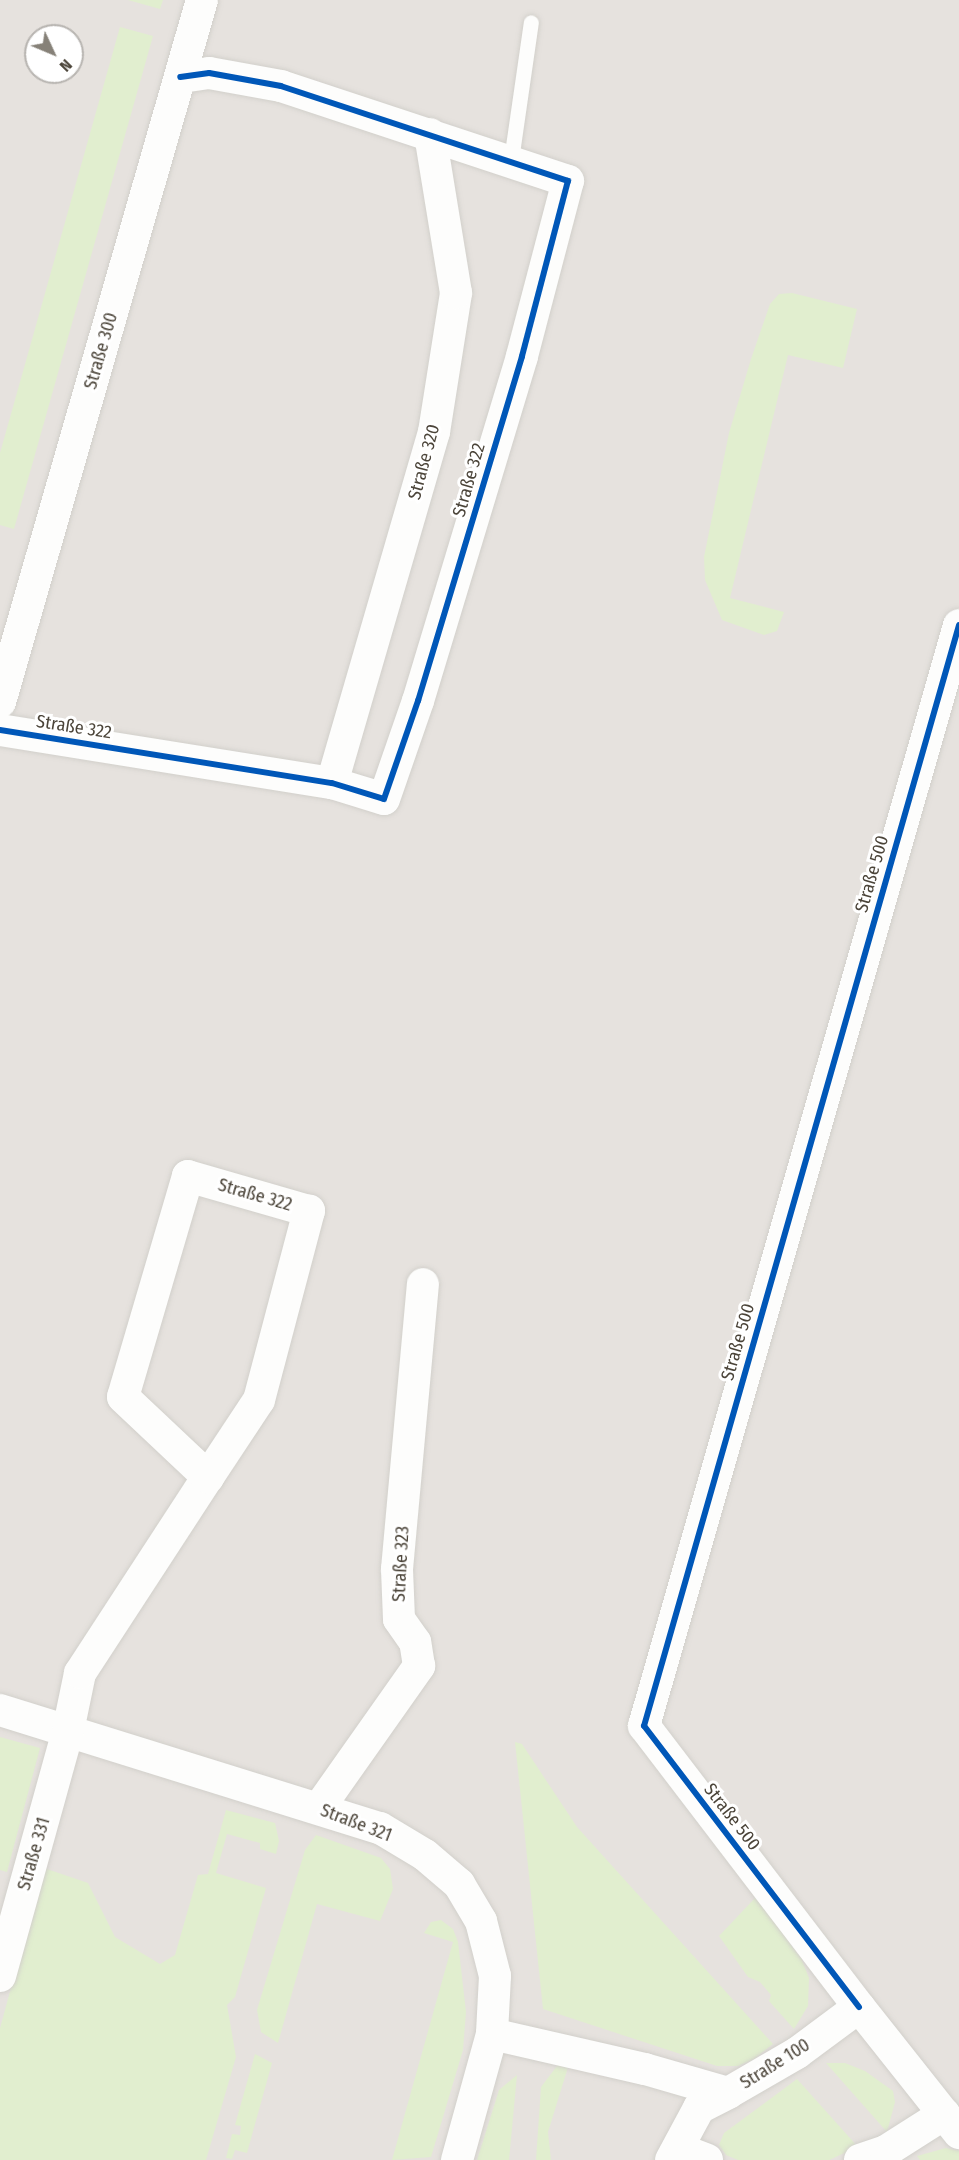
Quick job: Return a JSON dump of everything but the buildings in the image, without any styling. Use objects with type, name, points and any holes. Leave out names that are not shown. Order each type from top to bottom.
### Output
[{"type":"street","name":"Straße 300","points":[[0,702],[202,0]]},
{"type":"street","name":"Straße 322","points":[[0,730],[332,783],[384,799],[418,701],[522,356],[568,181],[511,160],[281,86],[209,73],[180,77]]},
{"type":"street","name":"Straße 320","points":[[332,783],[434,432],[456,293],[430,134]]},
{"type":"street","name":"Straße 500","points":[[859,2007],[644,1726],[959,625]]},
{"type":"street","name":"Straße 322","points":[[68,1731],[80,1673],[259,1400],[309,1210],[188,1176],[123,1397],[208,1477]]},
{"type":"street","name":"Straße 323","points":[[319,1808],[330,1787],[380,1724],[419,1666],[415,1642],[399,1619],[397,1569],[423,1284]]},
{"type":"street","name":"Straße 321","points":[[0,1710],[380,1828],[425,1855],[459,1884],[481,1921],[495,1976],[492,2034],[457,2160]]},
{"type":"street","name":"Straße 331","points":[[0,1976],[68,1731]]},
{"type":"street","name":"Straße 100","points":[[492,2034],[645,2069],[728,2093],[797,2053],[859,2007]]},
{"type":"street","points":[[859,2007],[952,2124],[860,2160]]},
{"type":"street","points":[[686,2156],[699,2108],[728,2093]]},
{"type":"lane","points":[[511,160],[531,22]]},
{"type":"shaded area","points":[[0,0],[959,0],[959,2160],[0,2160]]},
{"type":"green space","points":[[128,0],[163,0],[160,9]]},
{"type":"green space","points":[[120,27],[153,36],[14,529],[0,525],[0,453]]},
{"type":"green space","points":[[792,293],[857,309],[843,368],[788,355],[730,598],[784,612],[777,631],[764,635],[722,620],[705,580],[704,557],[729,433],[751,359],[770,304],[779,294]]},
{"type":"green space","points":[[0,1737],[40,1748],[7,1872],[0,1870]]},
{"type":"green space","points":[[515,1742],[522,1744],[577,1827],[773,2044],[754,2059],[738,2066],[717,2066],[543,2009]]},
{"type":"green space","points":[[226,1810],[275,1823],[279,1841],[276,1854],[260,1849],[260,1843],[227,1834],[216,1873],[266,1888],[235,1997],[227,2005],[236,2057],[206,2160],[0,2160],[0,2028],[44,1868],[88,1883],[115,1937],[160,1964],[175,1955],[198,1875],[208,1874]]},
{"type":"green space","points":[[316,1835],[381,1858],[390,1869],[393,1889],[380,1921],[317,1904],[278,2043],[261,2032],[257,2010],[305,1850]]},
{"type":"green space","points":[[756,1897],[802,1960],[809,1978],[808,2006],[794,2029],[769,2001],[771,1995],[760,1982],[748,1977],[719,1936]]},
{"type":"green space","points":[[441,1920],[453,1929],[458,1942],[466,2012],[463,2050],[431,2157],[392,2160],[453,1942],[424,1933],[431,1922]]},
{"type":"green space","points":[[255,2054],[272,2063],[247,2153],[235,2150],[232,2159],[226,2158],[232,2134],[240,2135],[241,2126],[235,2125]]},
{"type":"green space","points":[[560,2062],[569,2064],[548,2132],[551,2160],[536,2160],[541,2087]]},
{"type":"green space","points":[[826,2063],[845,2063],[865,2071],[893,2091],[895,2102],[887,2132]]},
{"type":"green space","points":[[517,2075],[509,2160],[477,2160],[499,2090]]},
{"type":"green space","points":[[797,2079],[858,2147],[829,2160],[738,2160],[726,2155],[719,2145],[724,2133]]},
{"type":"green space","points":[[946,2148],[959,2151],[959,2160],[920,2160],[917,2156]]},
{"type":"cycle path","points":[[0,730],[332,783],[384,799],[418,701],[522,356],[568,181],[281,86],[209,73],[180,77]]},
{"type":"cycle path","points":[[859,2007],[644,1726],[959,625]]}]
